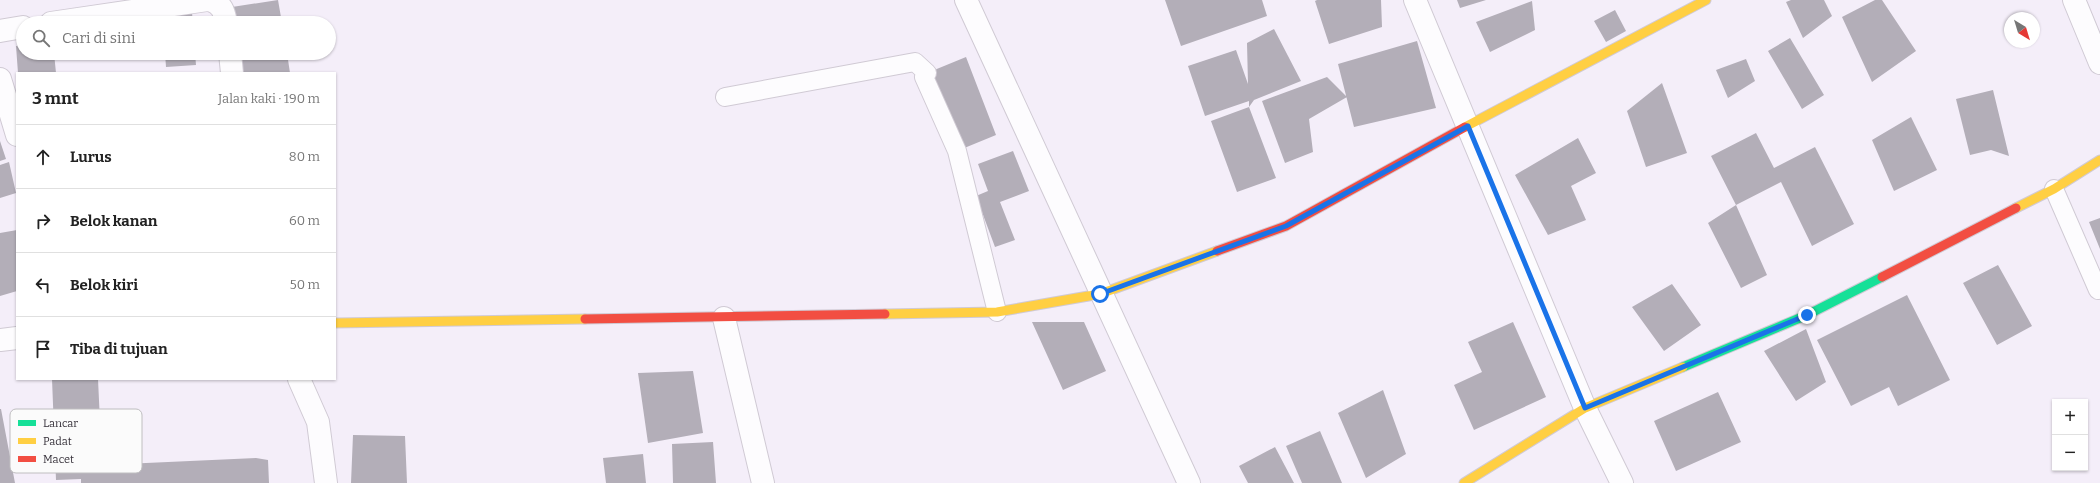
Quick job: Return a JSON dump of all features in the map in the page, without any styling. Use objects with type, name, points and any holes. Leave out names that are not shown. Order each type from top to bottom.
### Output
[{"type":"street","points":[[98,16],[207,0]]},
{"type":"street","points":[[210,0],[218,3],[224,11],[225,16]]},
{"type":"street","points":[[966,0],[1100,294],[1189,483]]},
{"type":"street","points":[[1415,0],[1585,408],[1622,483]]},
{"type":"street","points":[[336,323],[724,318],[997,312],[1100,294],[1286,226],[1468,126],[1706,0]]},
{"type":"street","points":[[2074,0],[2100,63]]},
{"type":"street","points":[[0,30],[16,28]]},
{"type":"street","points":[[231,60],[232,72]]},
{"type":"street","points":[[0,79],[16,132]]},
{"type":"street","points":[[1464,483],[1585,408],[1807,315],[2054,189],[2100,160]]},
{"type":"street","points":[[724,318],[763,483]]},
{"type":"street","points":[[0,340],[16,338]]},
{"type":"street","points":[[299,380],[318,422],[326,483]]},
{"type":"lane","points":[[725,97],[915,62],[927,73],[924,77],[957,150],[997,312]]},
{"type":"lane","points":[[2054,189],[2098,290]]},
{"type":"building","points":[[278,0],[281,16],[234,16],[232,7]]},
{"type":"building","points":[[1165,0],[1262,0],[1267,16],[1181,46]]},
{"type":"building","points":[[1381,0],[1382,27],[1329,44],[1315,1]]},
{"type":"building","points":[[1457,0],[1486,0],[1460,8]]},
{"type":"building","points":[[1791,0],[1824,0],[1832,16],[1803,38],[1786,2]]},
{"type":"building","points":[[1875,0],[1882,0],[1916,51],[1872,82],[1842,17]]},
{"type":"building","points":[[1532,1],[1535,30],[1490,52],[1476,22]]},
{"type":"building","points":[[1615,10],[1626,31],[1606,42],[1594,21]]},
{"type":"building","points":[[192,13],[192,16],[162,16]]},
{"type":"building","points":[[1274,29],[1301,81],[1254,100],[1249,107],[1249,101],[1205,116],[1188,66],[1236,50],[1248,84],[1247,43]]},
{"type":"building","points":[[1790,38],[1824,95],[1802,109],[1768,51]]},
{"type":"building","points":[[1417,41],[1436,108],[1354,127],[1338,64]]},
{"type":"building","points":[[966,57],[996,135],[957,151],[927,73]]},
{"type":"building","points":[[1746,59],[1755,81],[1728,98],[1716,70]]},
{"type":"building","points":[[17,60],[55,60],[56,72],[18,72]]},
{"type":"building","points":[[166,60],[196,60],[196,65],[166,67]]},
{"type":"building","points":[[241,60],[288,60],[290,72],[243,72]]},
{"type":"building","points":[[1327,77],[1347,97],[1309,119],[1313,152],[1285,163],[1262,101]]},
{"type":"building","points":[[1662,83],[1687,153],[1646,167],[1627,111]]},
{"type":"building","points":[[1993,90],[2009,156],[1991,150],[1970,155],[1956,99]]},
{"type":"building","points":[[1249,107],[1276,178],[1237,192],[1211,121]]},
{"type":"building","points":[[1911,117],[1937,170],[1894,191],[1872,140]]},
{"type":"building","points":[[1756,133],[1774,168],[1815,147],[1854,224],[1812,246],[1781,182],[1736,205],[1711,156]]},
{"type":"building","points":[[1578,138],[1596,173],[1571,186],[1586,220],[1548,235],[1515,175]]},
{"type":"building","points":[[0,141],[6,159],[0,161]]},
{"type":"building","points":[[1013,151],[1029,191],[1000,202],[1015,240],[995,247],[976,196],[988,191],[978,164]]},
{"type":"building","points":[[9,162],[16,193],[0,198],[0,165]]},
{"type":"building","points":[[1736,205],[1767,275],[1741,288],[1708,223]]},
{"type":"building","points":[[2100,218],[2100,249],[2089,222]]},
{"type":"building","points":[[16,230],[16,291],[0,296],[0,233]]},
{"type":"building","points":[[1998,265],[2032,326],[1997,345],[1963,283]]},
{"type":"building","points":[[1672,284],[1701,325],[1664,351],[1632,307]]},
{"type":"building","points":[[1907,295],[1950,380],[1898,406],[1889,387],[1851,406],[1817,340]]},
{"type":"building","points":[[1032,322],[1084,322],[1106,371],[1063,390]]},
{"type":"building","points":[[1513,322],[1546,397],[1474,430],[1454,385],[1482,372],[1468,342]]},
{"type":"building","points":[[1806,329],[1826,382],[1796,401],[1764,351]]},
{"type":"building","points":[[693,371],[703,433],[648,443],[638,373]]},
{"type":"building","points":[[52,380],[98,380],[99,409],[53,409]]},
{"type":"building","points":[[1383,390],[1406,454],[1366,478],[1338,413]]},
{"type":"building","points":[[1718,392],[1741,442],[1676,471],[1654,421]]},
{"type":"building","points":[[1,409],[10,457],[10,473],[13,473],[15,483],[0,483]]},
{"type":"building","points":[[1320,431],[1342,483],[1302,483],[1286,446]]},
{"type":"building","points":[[353,435],[405,436],[407,483],[351,483]]},
{"type":"building","points":[[713,442],[716,483],[673,483],[672,444]]},
{"type":"building","points":[[1275,447],[1294,483],[1248,483],[1239,466]]},
{"type":"building","points":[[643,454],[646,483],[606,483],[603,458]]},
{"type":"building","points":[[256,458],[268,460],[269,483],[81,483],[81,479],[56,480],[56,473],[142,473],[142,463]]},
{"type":"traffic: fast","points":[[1683,367],[1807,315],[1882,277]]},
{"type":"traffic: slow","points":[[1465,127],[1706,0]]},
{"type":"traffic: slow","points":[[2016,208],[2054,189],[2100,160]]},
{"type":"traffic: slow","points":[[885,314],[997,312],[1100,294],[1217,251]]},
{"type":"traffic: slow","points":[[336,323],[585,319]]},
{"type":"traffic: slow","points":[[1464,483],[1585,408],[1683,367]]},
{"type":"traffic: jam","points":[[1217,251],[1286,226],[1465,127]]},
{"type":"traffic: jam","points":[[1882,277],[2016,208]]},
{"type":"traffic: jam","points":[[585,319],[885,314]]},
{"type":"route","points":[[1100,294],[1286,226],[1468,126],[1585,408],[1807,315]]}]
